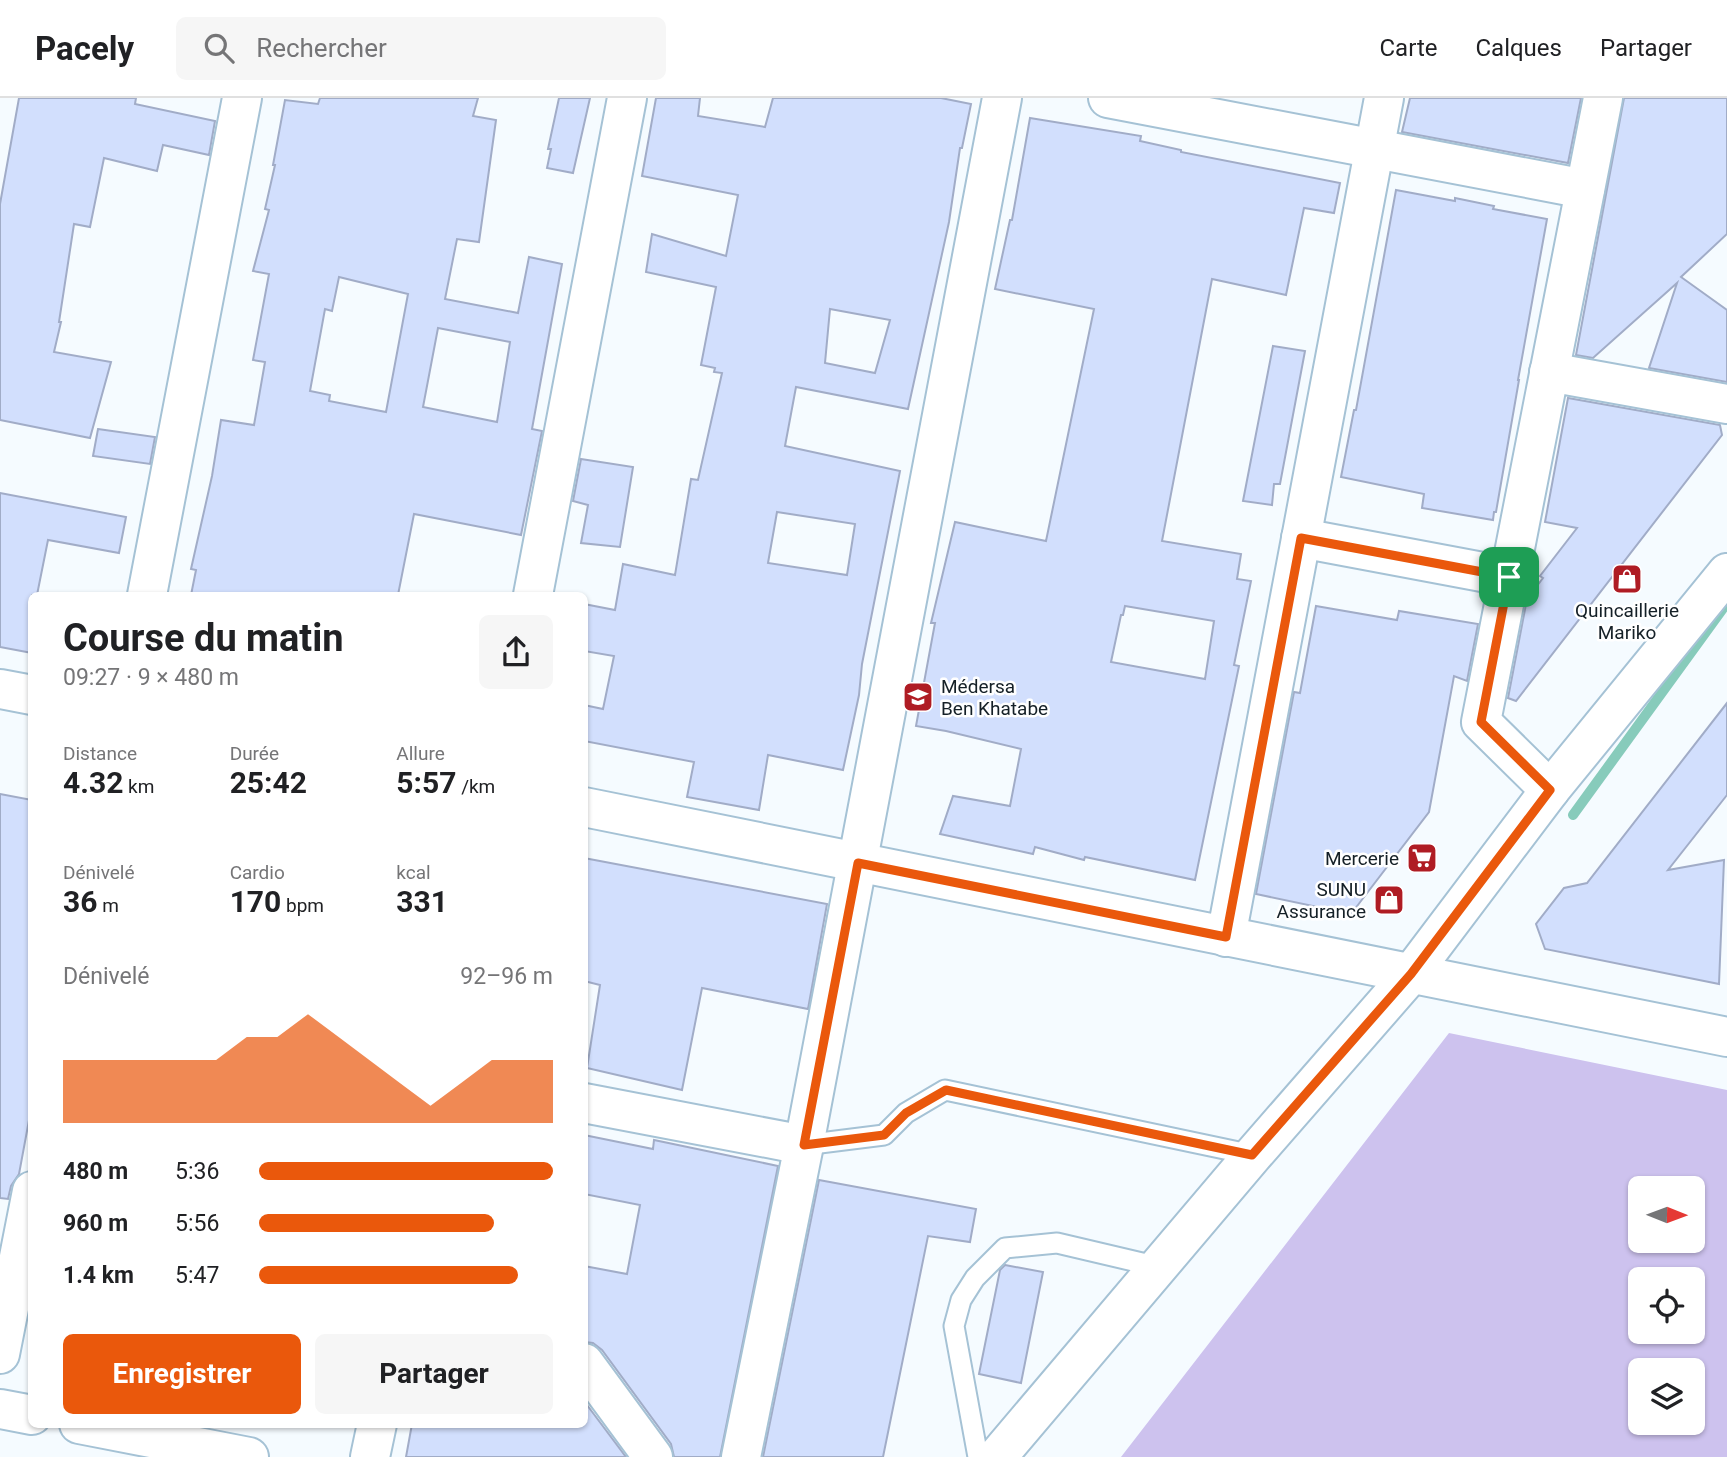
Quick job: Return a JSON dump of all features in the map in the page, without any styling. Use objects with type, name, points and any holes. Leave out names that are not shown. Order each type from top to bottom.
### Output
[{"type":"street","points":[[148,592],[242,98]]},
{"type":"street","points":[[534,592],[627,98]]},
{"type":"street","points":[[741,1457],[804,1145],[1002,98]]},
{"type":"street","points":[[1108,98],[1585,189]]},
{"type":"street","points":[[1226,937],[1384,98]]},
{"type":"street","points":[[1550,790],[1481,722],[1603,98]]},
{"type":"street","points":[[1549,372],[1727,404]]},
{"type":"street","points":[[1301,538],[1509,577]]},
{"type":"street","points":[[997,1457],[1252,1155],[1411,974],[1550,790],[1727,573]]},
{"type":"street","points":[[0,689],[28,694]]},
{"type":"street","points":[[588,808],[1727,1037]]},
{"type":"street","points":[[588,1104],[804,1145]]},
{"type":"street","points":[[0,1354],[28,1211]]},
{"type":"street","points":[[588,1368],[653,1457]]},
{"type":"street","points":[[0,1409],[28,1414]]},
{"type":"street","points":[[100,1428],[249,1457]]},
{"type":"street","points":[[370,1457],[376,1428]]},
{"type":"lane","points":[[804,1145],[884,1135],[906,1113],[946,1090],[1252,1155]]},
{"type":"lane","points":[[978,1457],[954,1326],[961,1300],[975,1278],[1005,1248],[1057,1243],[1159,1267]]},
{"type":"shaded area","points":[[1449,1033],[1727,1090],[1727,1457],[1121,1457]]},
{"type":"building","points":[[19,98],[136,98],[135,104],[215,121],[209,155],[163,145],[157,171],[104,158],[90,227],[74,224],[61,322],[54,352],[111,362],[90,438],[0,420],[0,204]]},
{"type":"building","points":[[320,98],[478,98],[473,116],[496,120],[479,242],[457,239],[445,299],[518,313],[529,257],[562,264],[532,429],[542,431],[521,535],[414,514],[399,592],[192,592],[196,570],[191,569],[212,476],[221,420],[254,425],[265,362],[253,360],[269,274],[253,271],[269,210],[265,209],[285,100],[318,104]],"holes":[[[339,277],[408,294],[386,412],[329,401],[330,395],[310,391],[325,309],[332,311]],[[438,328],[510,342],[497,422],[423,407]]]},
{"type":"building","points":[[559,98],[590,98],[573,173],[547,168],[551,149],[548,149]]},
{"type":"building","points":[[656,98],[700,98],[698,116],[765,127],[773,98],[941,98],[971,104],[960,148],[949,222],[908,409],[796,387],[785,446],[900,471],[843,770],[768,755],[759,810],[687,797],[694,762],[588,742],[588,706],[603,709],[614,656],[588,652],[588,605],[615,610],[623,564],[675,575],[691,479],[698,480],[722,373],[714,372],[715,368],[701,365],[716,287],[646,272],[652,234],[726,256],[738,195],[642,176]],"holes":[[[830,309],[890,320],[875,373],[825,363]],[[777,512],[855,524],[847,575],[768,563]]]},
{"type":"building","points":[[1410,98],[1581,98],[1568,163],[1402,132]]},
{"type":"building","points":[[1624,98],[1727,98],[1727,234],[1681,277],[1727,310],[1727,382],[1649,368],[1677,283],[1593,358],[1576,355]]},
{"type":"building","points":[[1030,118],[1141,136],[1140,141],[1181,152],[1340,183],[1334,213],[1304,208],[1286,295],[1212,279],[1162,541],[1241,554],[1237,579],[1251,581],[1234,665],[1239,666],[1195,880],[1085,857],[1084,860],[1035,847],[1033,854],[940,834],[953,796],[1010,806],[1021,749],[916,726],[935,623],[931,623],[955,522],[1046,541],[1094,309],[995,289],[1012,220]],"holes":[[[1125,606],[1214,621],[1205,679],[1111,662]]]},
{"type":"building","points":[[1396,190],[1455,201],[1455,198],[1494,206],[1493,209],[1547,219],[1493,520],[1422,508],[1424,494],[1341,477],[1356,410]]},
{"type":"building","points":[[1273,346],[1305,351],[1280,484],[1274,484],[1272,505],[1243,501]]},
{"type":"building","points":[[1568,398],[1720,425],[1722,435],[1516,701],[1508,698],[1527,599],[1543,578],[1540,576],[1577,528],[1545,522]]},
{"type":"building","points":[[98,429],[155,437],[150,464],[93,456]]},
{"type":"building","points":[[581,459],[633,467],[620,547],[581,543],[588,505],[573,501]]},
{"type":"building","points":[[0,493],[126,517],[119,553],[48,540],[38,592],[28,592],[28,652],[0,647]]},
{"type":"building","points":[[1316,606],[1397,620],[1399,611],[1478,624],[1467,681],[1454,676],[1429,812],[1351,914],[1256,894],[1294,692],[1300,693]]},
{"type":"building","points":[[1727,703],[1727,795],[1668,870],[1724,860],[1719,984],[1545,949],[1536,924],[1564,888],[1587,883]]},
{"type":"building","points":[[0,794],[28,799],[28,1126],[19,1174],[11,1186],[8,1199],[0,1198]]},
{"type":"building","points":[[588,859],[827,904],[808,1009],[702,988],[682,1090],[588,1068],[600,985],[588,982]]},
{"type":"building","points":[[588,1136],[653,1149],[654,1140],[778,1166],[720,1457],[674,1457],[671,1444],[602,1350],[588,1342],[588,1267],[627,1274],[640,1205],[588,1195]]},
{"type":"building","points":[[819,1180],[976,1209],[970,1242],[928,1236],[883,1457],[763,1457]]},
{"type":"building","points":[[1005,1265],[1043,1272],[1021,1383],[979,1374],[1000,1270]]},
{"type":"building","points":[[588,1406],[626,1457],[406,1457],[411,1428],[588,1428]]},
{"type":"waterway","points":[[1573,815],[1727,603]]},
{"type":"place","name":"Quincaillerie Mariko","points":[[1627,579]]},
{"type":"place","name":"Médersa Ben Khatabe","points":[[918,697]]},
{"type":"place","name":"Mercerie","points":[[1422,858]]},
{"type":"place","name":"SUNU Assurance","points":[[1389,900]]},
{"type":"route","points":[[1301,538],[1509,577],[1481,722],[1550,790],[1411,974],[1252,1155],[946,1090],[906,1113],[884,1135],[804,1145],[858,863],[1226,937],[1301,538]]}]
